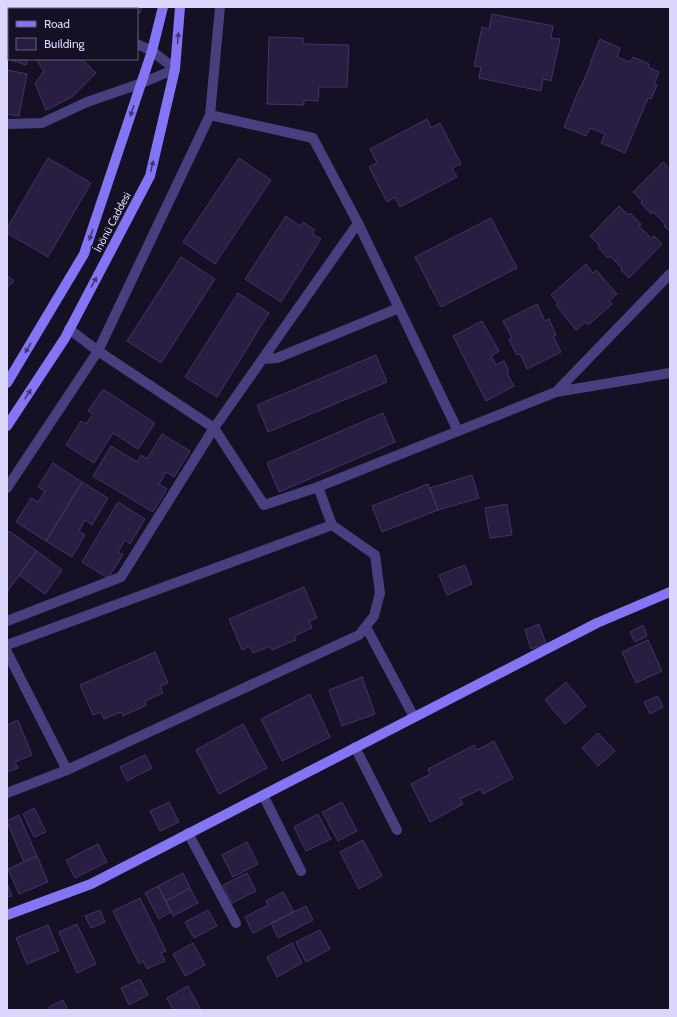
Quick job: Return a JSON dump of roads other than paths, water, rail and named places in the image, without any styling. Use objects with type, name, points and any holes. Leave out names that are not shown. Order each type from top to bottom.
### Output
[{"type":"main road","name":"İnönü Caddesi","points":[[7,383],[84,254],[142,83],[163,7]]},
{"type":"main road","name":"İnönü Caddesi","points":[[7,426],[69,329],[150,176],[175,69],[180,7]]},
{"type":"main road","points":[[7,915],[91,884],[597,623],[670,592]]},
{"type":"street","points":[[7,488],[98,351],[210,115],[220,7]]},
{"type":"street","points":[[7,124],[42,123],[87,102],[142,83],[175,69],[152,51],[138,44]]},
{"type":"street","points":[[210,115],[313,138],[358,223],[458,431]]},
{"type":"street","points":[[7,621],[121,577],[214,428],[358,223]]},
{"type":"street","points":[[556,392],[670,274]]},
{"type":"street","points":[[263,359],[277,358],[399,308]]},
{"type":"street","points":[[69,329],[98,351],[214,428],[264,505],[318,487],[556,392],[670,373]]},
{"type":"street","points":[[7,793],[67,770],[359,635],[374,616],[380,593],[375,555],[332,525],[318,487]]},
{"type":"street","points":[[7,645],[332,525]]},
{"type":"street","points":[[366,627],[414,717]]},
{"type":"street","points":[[7,652],[67,770]]},
{"type":"street","points":[[355,747],[397,830]]},
{"type":"street","points":[[263,795],[301,870]]},
{"type":"street","points":[[188,834],[236,923]]}]
